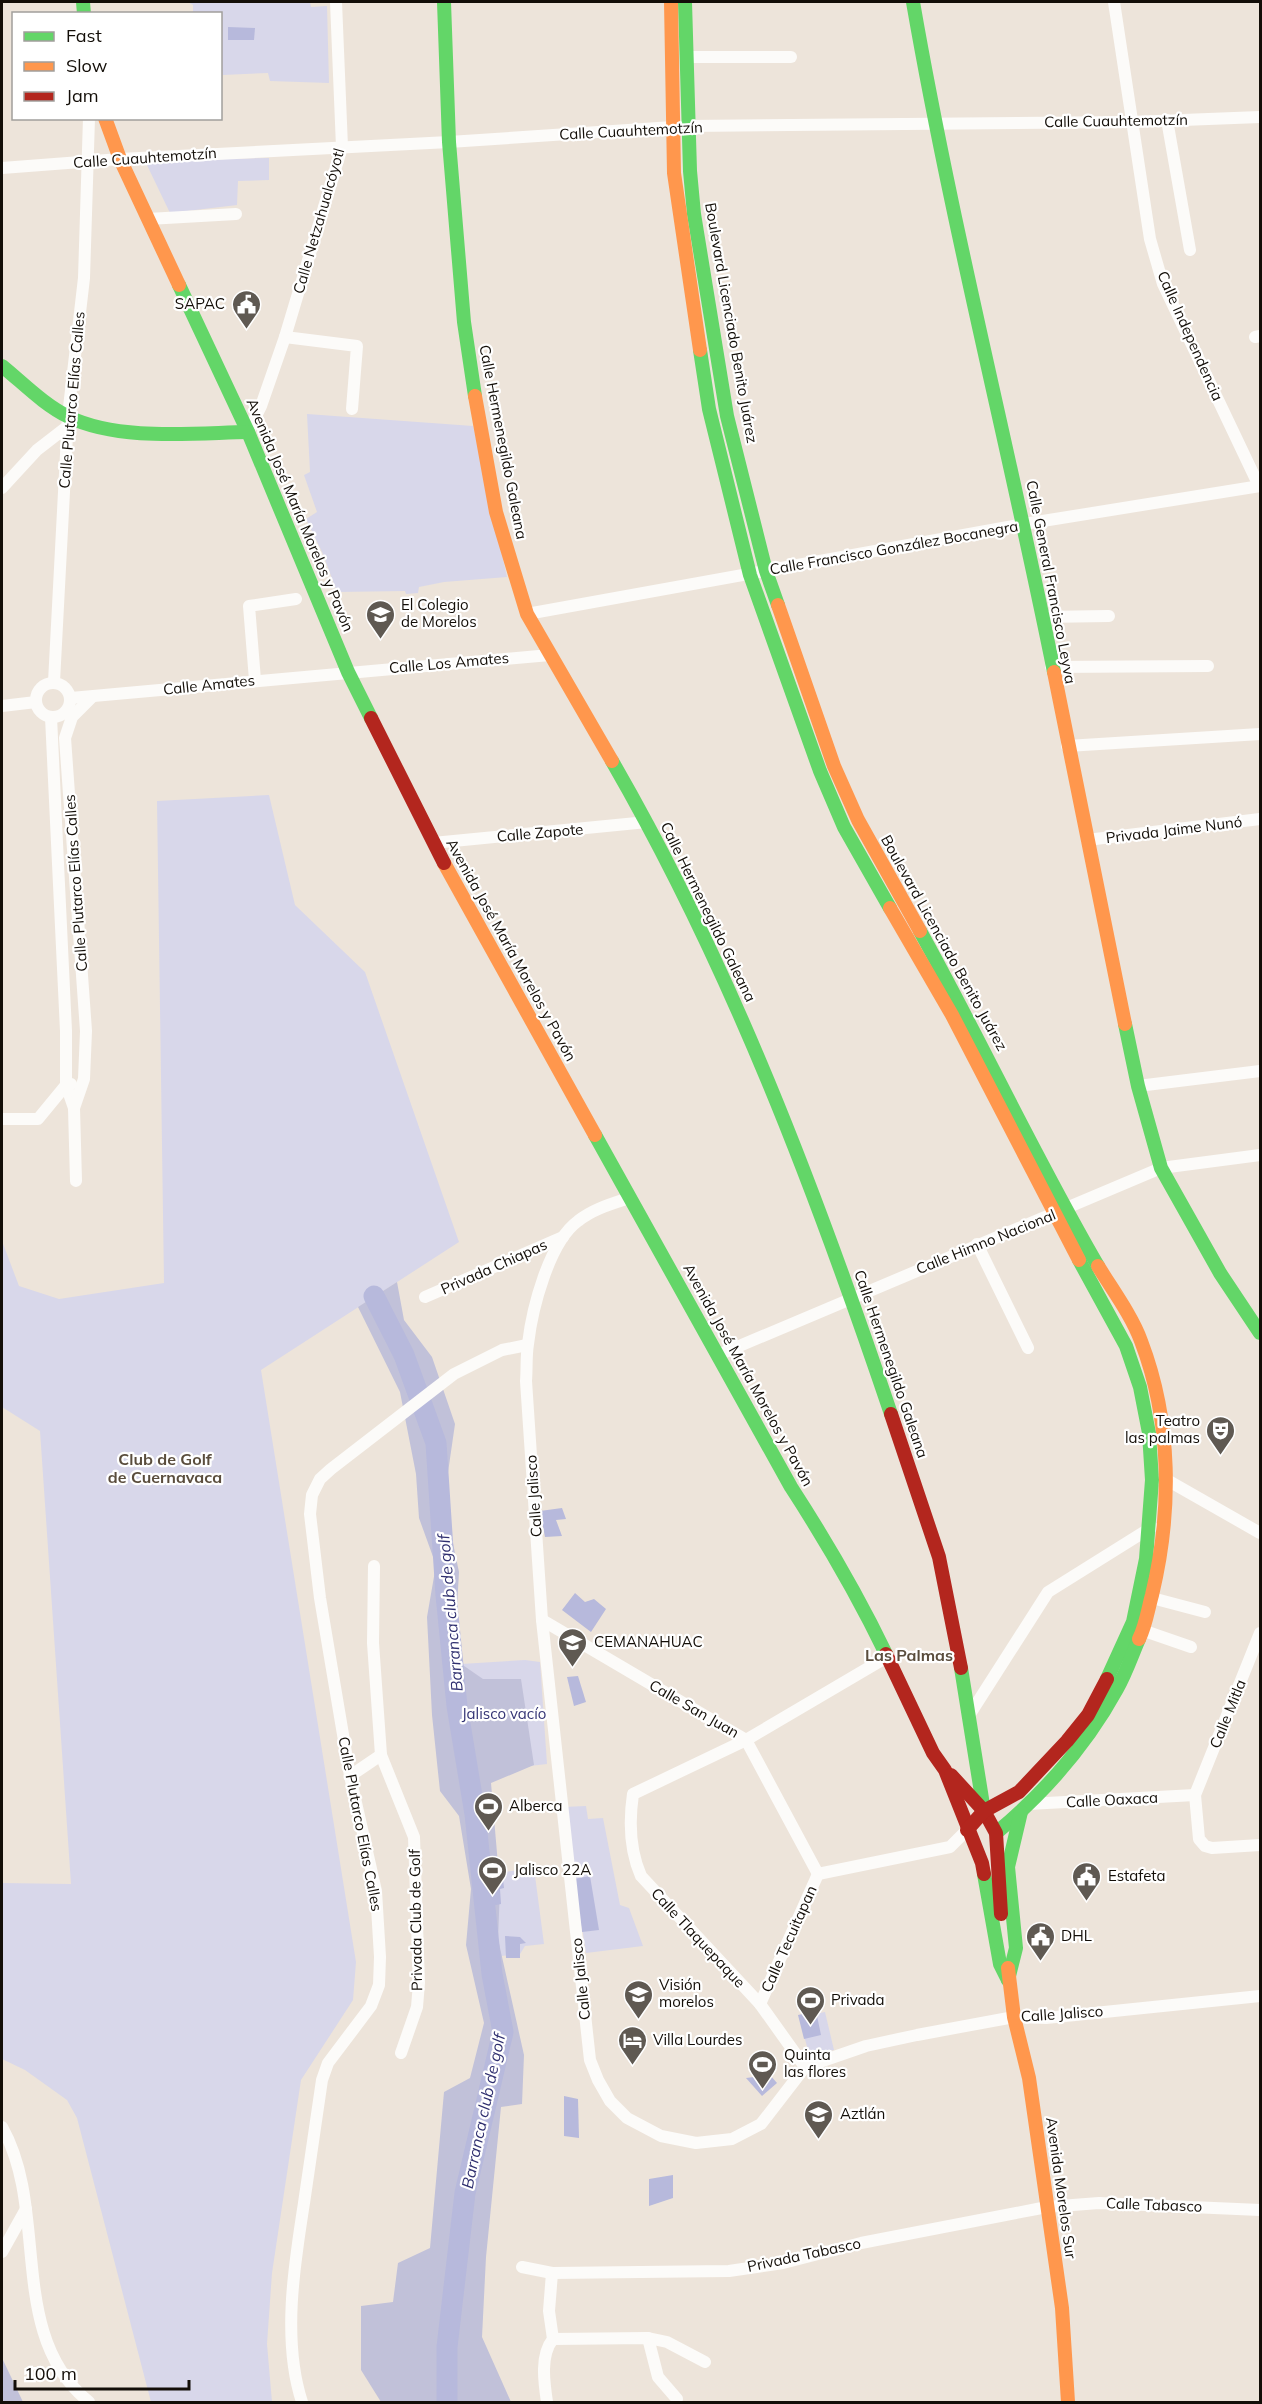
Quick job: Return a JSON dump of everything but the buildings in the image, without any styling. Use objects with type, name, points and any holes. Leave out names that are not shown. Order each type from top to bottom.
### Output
[{"type":"street","name":"Calle Netzahualcóyotl","points":[[248,432],[261,406],[285,337],[342,147],[336,2]]},
{"type":"street","name":"Calle Hermenegildo Galeana","points":[[444,2],[449,142],[464,322],[472,381],[496,512],[528,614],[647,822],[712,951],[764,1070],[852,1298],[939,1557],[970,1714],[984,1811]]},
{"type":"street","name":"Boulevard Licenciado Benito Juárez","points":[[670,2],[672,127],[679,216],[709,409],[750,575],[820,771],[844,827],[952,1016],[1059,1212],[1141,1340],[1154,1385],[1164,1434],[1167,1480],[1160,1562],[1152,1598],[1088,1715],[1019,1792],[984,1811]]},
{"type":"street","name":"Boulevard Licenciado Benito Juárez","points":[[685,2],[688,126],[694,213],[727,416],[766,571],[834,766],[858,820],[963,1008],[1059,1212],[1126,1346],[1140,1387],[1147,1423],[1152,1480],[1150,1528],[1137,1628],[1117,1689],[1078,1749],[1024,1808],[996,1833]]},
{"type":"street","name":"Calle General Francisco Leyva","points":[[913,2],[934,124],[1024,524],[1067,746],[1138,1086],[1161,1168],[1220,1273],[1260,1333]]},
{"type":"street","name":"Calle Independencia","points":[[1114,2],[1150,239],[1163,284],[1260,486]]},
{"type":"street","points":[[687,57],[791,57]]},
{"type":"street","name":"Calle Cuauhtemotzín","points":[[2,168],[688,126],[1131,122],[1260,117]]},
{"type":"street","name":"Calle Plutarco Elías Calles","points":[[54,682],[68,422],[84,278],[89,120]]},
{"type":"street","name":"Avenida José María Morelos y Pavón","points":[[106,120],[120,159],[248,432],[348,672],[433,843],[791,1487],[822,1535],[870,1621],[933,1753],[945,1770]]},
{"type":"street","points":[[1167,120],[1190,250]]},
{"type":"street","points":[[148,219],[236,213]]},
{"type":"street","points":[[285,337],[357,346],[352,409]]},
{"type":"street","points":[[2,366],[68,422],[121,430],[248,432]]},
{"type":"street","points":[[2,488],[37,450],[68,422]]},
{"type":"street","name":"Calle Francisco González Bocanegra","points":[[528,614],[1024,524],[1260,486]]},
{"type":"street","points":[[255,680],[249,606],[296,599]]},
{"type":"street","points":[[1042,617],[1109,616]]},
{"type":"street","name":"Calle Los Amates","points":[[348,672],[550,655]]},
{"type":"street","points":[[1051,667],[1208,666]]},
{"type":"street","name":"Calle Amates","points":[[71,698],[348,672]]},
{"type":"street","points":[[54,682],[62,685],[71,698],[65,712],[51,717],[41,712],[36,702],[38,692],[45,685],[54,682]]},
{"type":"street","name":"Calle Plutarco Elías Calles","points":[[74,1108],[84,1079],[86,1031],[65,738],[72,717],[92,697]]},
{"type":"street","points":[[2,706],[36,702]]},
{"type":"street","name":"Calle Plutarco Elías Calles","points":[[51,717],[66,1019],[66,1086],[74,1108],[76,1181]]},
{"type":"street","points":[[1067,746],[1260,734]]},
{"type":"street","name":"Privada Jaime Nunó","points":[[1087,840],[1260,819]]},
{"type":"street","points":[[844,827],[858,820]]},
{"type":"street","name":"Calle Zapote","points":[[433,843],[647,822]]},
{"type":"street","points":[[1138,1086],[1260,1071]]},
{"type":"street","points":[[2,1119],[38,1119],[66,1086],[84,1079]]},
{"type":"street","name":"Calle Himno Nacional","points":[[718,1355],[1161,1168],[1260,1156]]},
{"type":"street","name":"Calle Jalisco","points":[[629,1198],[593,1211],[576,1222],[563,1236],[550,1263],[533,1311],[527,1345],[526,1381],[542,1620],[590,2060],[610,2101],[627,2118],[661,2136],[696,2143],[732,2139],[761,2124],[805,2067],[866,2046],[1014,2017],[1046,2018],[1260,1996]]},
{"type":"street","name":"Privada Chiapas","points":[[425,1297],[563,1236]]},
{"type":"street","points":[[977,1244],[1028,1348]]},
{"type":"street","name":"Calle Plutarco Elías Calles","points":[[302,2403],[295,2381],[291,2351],[296,2259],[322,2080],[328,2063],[371,2006],[379,1985],[380,1958],[376,1891],[350,1776],[320,1598],[310,1514],[312,1495],[320,1479],[331,1469],[454,1374],[502,1350],[527,1345]]},
{"type":"street","points":[[1152,1480],[1167,1480],[1260,1533]]},
{"type":"street","points":[[970,1714],[1048,1592],[1164,1520]]},
{"type":"street","name":"Privada Club de Golf","points":[[374,1566],[373,1643],[381,1755],[414,1837],[419,1983],[417,2007],[401,2053]]},
{"type":"street","points":[[1152,1598],[1205,1612]]},
{"type":"street","name":"Calle San Juan","points":[[542,1620],[746,1740],[818,1874]]},
{"type":"street","points":[[1137,1628],[1191,1647]]},
{"type":"street","name":"Calle Mitla","points":[[1196,1796],[1260,1634]]},
{"type":"street","points":[[746,1740],[888,1657]]},
{"type":"street","name":"Calle Tlaquepaque","points":[[746,1740],[633,1794],[630,1813],[634,1861],[641,1876],[760,2004],[805,2067]]},
{"type":"street","points":[[350,1776],[381,1755]]},
{"type":"street","name":"Avenida Morelos Sur","points":[[945,1770],[984,1811],[996,1833],[1008,1980],[1014,2017],[1029,2078],[1064,2320],[1068,2403]]},
{"type":"street","name":"Avenida Morelos Sur","points":[[945,1770],[982,1863],[1000,1964],[1008,1980]]},
{"type":"street","points":[[1196,1796],[1199,1839],[1205,1846],[1212,1848],[1260,1845]]},
{"type":"street","name":"Calle Oaxaca","points":[[1024,1808],[1196,1796]]},
{"type":"street","points":[[1008,1980],[1016,1948],[1008,1867],[1024,1808]]},
{"type":"street","points":[[818,1874],[950,1847],[984,1811]]},
{"type":"street","name":"Calle Tecuitapan","points":[[760,2004],[818,1874]]},
{"type":"street","points":[[2,2127],[9,2140],[26,2210],[40,2324],[47,2346],[60,2371],[75,2391],[89,2403]]},
{"type":"street","name":"Calle Tabasco","points":[[1047,2207],[1099,2203],[1260,2210]]},
{"type":"street","name":"Privada Tabasco","points":[[522,2267],[552,2273],[729,2271],[783,2263],[861,2243],[1047,2207]]},
{"type":"street","points":[[2,2252],[26,2210]]},
{"type":"street","points":[[552,2273],[549,2311],[554,2339]]},
{"type":"street","points":[[648,2338],[658,2377],[676,2399]]},
{"type":"street","points":[[547,2403],[544,2361],[548,2345],[554,2339],[648,2338],[667,2342],[705,2362]]},
{"type":"green space","points":[[188,2],[310,2],[311,7],[327,6],[329,83],[270,81],[268,73],[223,75],[222,12],[193,12],[193,5]]},
{"type":"green space","points":[[269,158],[269,180],[238,181],[237,205],[170,213],[145,161]]},
{"type":"green space","points":[[307,414],[473,426],[507,577],[444,582],[419,587],[418,593],[406,594],[405,591],[337,592],[323,554],[306,519],[317,512],[304,475],[310,472]]},
{"type":"green space","points":[[269,795],[295,905],[365,972],[459,1242],[261,1370],[356,1962],[353,2000],[301,2080],[272,2273],[267,2344],[272,2402],[151,2402],[77,2118],[67,2100],[25,2070],[2,2059],[2,1883],[71,1884],[40,1431],[2,1407],[2,1241],[19,1286],[59,1299],[164,1283],[157,801]]},
{"type":"green space","points":[[397,1282],[404,1320],[432,1357],[455,1424],[444,1500],[459,1572],[454,1659],[483,1679],[521,1679],[534,1765],[491,1783],[500,1888],[498,1939],[524,2055],[522,2104],[501,2107],[486,2257],[482,2337],[511,2402],[381,2402],[361,2370],[361,2306],[393,2302],[398,2263],[430,2248],[444,2092],[470,2078],[484,2023],[466,1945],[471,1889],[459,1816],[440,1791],[432,1715],[427,1617],[436,1565],[419,1518],[416,1474],[400,1392],[358,1307]]},
{"type":"green space","name":"Jalisco vacío","points":[[525,1660],[540,1662],[547,1764],[469,1773],[461,1664]]},
{"type":"green space","points":[[586,1806],[588,1819],[603,1818],[620,1905],[629,1908],[643,1946],[586,1953],[563,1807]]},
{"type":"green space","points":[[534,1868],[544,1944],[525,1946],[520,1954],[493,1957],[483,1875]]},
{"type":"green space","points":[[825,2012],[834,2050],[809,2054],[799,2017]]},
{"type":"green space","points":[[2,2358],[23,2402],[2,2402]]},
{"type":"shaded area","points":[[228,27],[255,28],[254,40],[228,40]]},
{"type":"shaded area","points":[[562,1508],[566,1519],[556,1520],[562,1536],[545,1537],[540,1511]]},
{"type":"shaded area","points":[[575,1593],[585,1602],[594,1599],[606,1609],[591,1632],[562,1610]]},
{"type":"shaded area","name":"CEMANAHUAC","points":[[578,1676],[586,1702],[574,1706],[567,1677]]},
{"type":"shaded area","points":[[590,1876],[599,1930],[582,1932],[574,1879]]},
{"type":"shaded area","name":"Jalisco 22A","points":[[503,1879],[504,1888],[500,1889],[501,1904],[487,1907],[485,1881]]},
{"type":"shaded area","points":[[505,1936],[520,1937],[526,1943],[520,1944],[520,1958],[506,1958]]},
{"type":"shaded area","name":"Privada","points":[[816,2011],[821,2035],[804,2039],[798,2015]]},
{"type":"shaded area","name":"Quinta las flores","points":[[770,2075],[777,2083],[762,2096],[746,2078]]},
{"type":"shaded area","points":[[564,2096],[578,2099],[579,2138],[564,2136]]},
{"type":"shaded area","points":[[673,2175],[673,2198],[649,2206],[649,2179]]},
{"type":"waterway","name":"Barranca club de golf","points":[[374,1296],[404,1355],[436,1443],[446,1595],[457,1706],[475,1814],[492,1974],[503,2032],[465,2193],[447,2347],[447,2402]]},
{"type":"traffic: fast","points":[[83,2],[84,12]]},
{"type":"traffic: fast","points":[[444,2],[449,142],[464,322],[475,396]]},
{"type":"traffic: fast","points":[[685,2],[690,171],[694,214],[727,416],[766,571],[778,605]]},
{"type":"traffic: fast","points":[[913,2],[945,170],[1054,672]]},
{"type":"traffic: fast","points":[[179,285],[248,432],[348,672],[371,718]]},
{"type":"traffic: fast","points":[[700,350],[709,409],[750,575],[820,771],[844,827],[890,908]]},
{"type":"traffic: fast","points":[[2,366],[51,406],[89,425],[133,433],[248,432]]},
{"type":"traffic: fast","points":[[612,761],[695,918],[768,1080],[832,1246],[891,1414]]},
{"type":"traffic: fast","points":[[920,931],[1098,1266]]},
{"type":"traffic: fast","points":[[1125,1024],[1138,1086],[1161,1168],[1220,1273],[1260,1333]]},
{"type":"traffic: fast","points":[[595,1135],[791,1487],[853,1590],[886,1654]]},
{"type":"traffic: fast","points":[[1079,1260],[1126,1346],[1140,1387],[1149,1433],[1152,1480],[1146,1559],[1133,1622],[1107,1679]]},
{"type":"traffic: fast","points":[[996,1833],[1031,1801],[1078,1748],[1117,1689],[1139,1639]]},
{"type":"traffic: fast","points":[[961,1668],[984,1811]]},
{"type":"traffic: fast","points":[[1008,1980],[1016,1948],[1008,1867],[1021,1812]]},
{"type":"traffic: fast","points":[[984,1874],[1000,1964],[1008,1980]]},
{"type":"traffic: slow","points":[[671,2],[674,173],[700,350]]},
{"type":"traffic: slow","points":[[106,120],[120,159],[179,285]]},
{"type":"traffic: slow","points":[[475,396],[496,512],[527,614],[612,761]]},
{"type":"traffic: slow","points":[[778,605],[834,766],[858,820],[920,931]]},
{"type":"traffic: slow","points":[[1054,672],[1125,1024]]},
{"type":"traffic: slow","points":[[444,863],[595,1135]]},
{"type":"traffic: slow","points":[[890,908],[952,1015],[1079,1260]]},
{"type":"traffic: slow","points":[[1098,1266],[1127,1312],[1141,1341],[1159,1403],[1163,1435],[1166,1467],[1163,1532],[1159,1564],[1139,1639]]},
{"type":"traffic: slow","points":[[1008,1968],[1014,2017],[1029,2078],[1062,2308],[1068,2402]]},
{"type":"traffic: jam","points":[[371,718],[444,863]]},
{"type":"traffic: jam","points":[[891,1414],[939,1557],[961,1668]]},
{"type":"traffic: jam","points":[[886,1654],[933,1753],[945,1770],[982,1863],[984,1874]]},
{"type":"traffic: jam","points":[[967,1830],[984,1811],[1019,1792],[1067,1741],[1088,1715],[1107,1679]]},
{"type":"traffic: jam","points":[[951,1775],[984,1811],[996,1833],[1001,1914]]},
{"type":"place","name":"SAPAC","points":[[246,330]]},
{"type":"place","name":"El Colegio de Morelos","points":[[380,640]]},
{"type":"place","name":"Teatro las palmas","points":[[1221,1456]]},
{"type":"place","name":"CEMANAHUAC","points":[[573,1668]]},
{"type":"place","name":"Alberca","points":[[488,1832]]},
{"type":"place","name":"Jalisco 22A","points":[[493,1896]]},
{"type":"place","name":"Estafeta","points":[[1087,1902]]},
{"type":"place","name":"DHL","points":[[1040,1962]]},
{"type":"place","name":"Visión morelos","points":[[638,2020]]},
{"type":"place","name":"Privada","points":[[810,2026]]},
{"type":"place","name":"Villa Lourdes","points":[[632,2066]]},
{"type":"place","name":"Quinta las flores","points":[[763,2090]]},
{"type":"place","name":"Aztlán","points":[[819,2140]]},
{"type":"district","name":"Club de Golf de Cuernavaca","points":[[165,1468]]},
{"type":"district","name":"Las Palmas","points":[[909,1655]]}]
